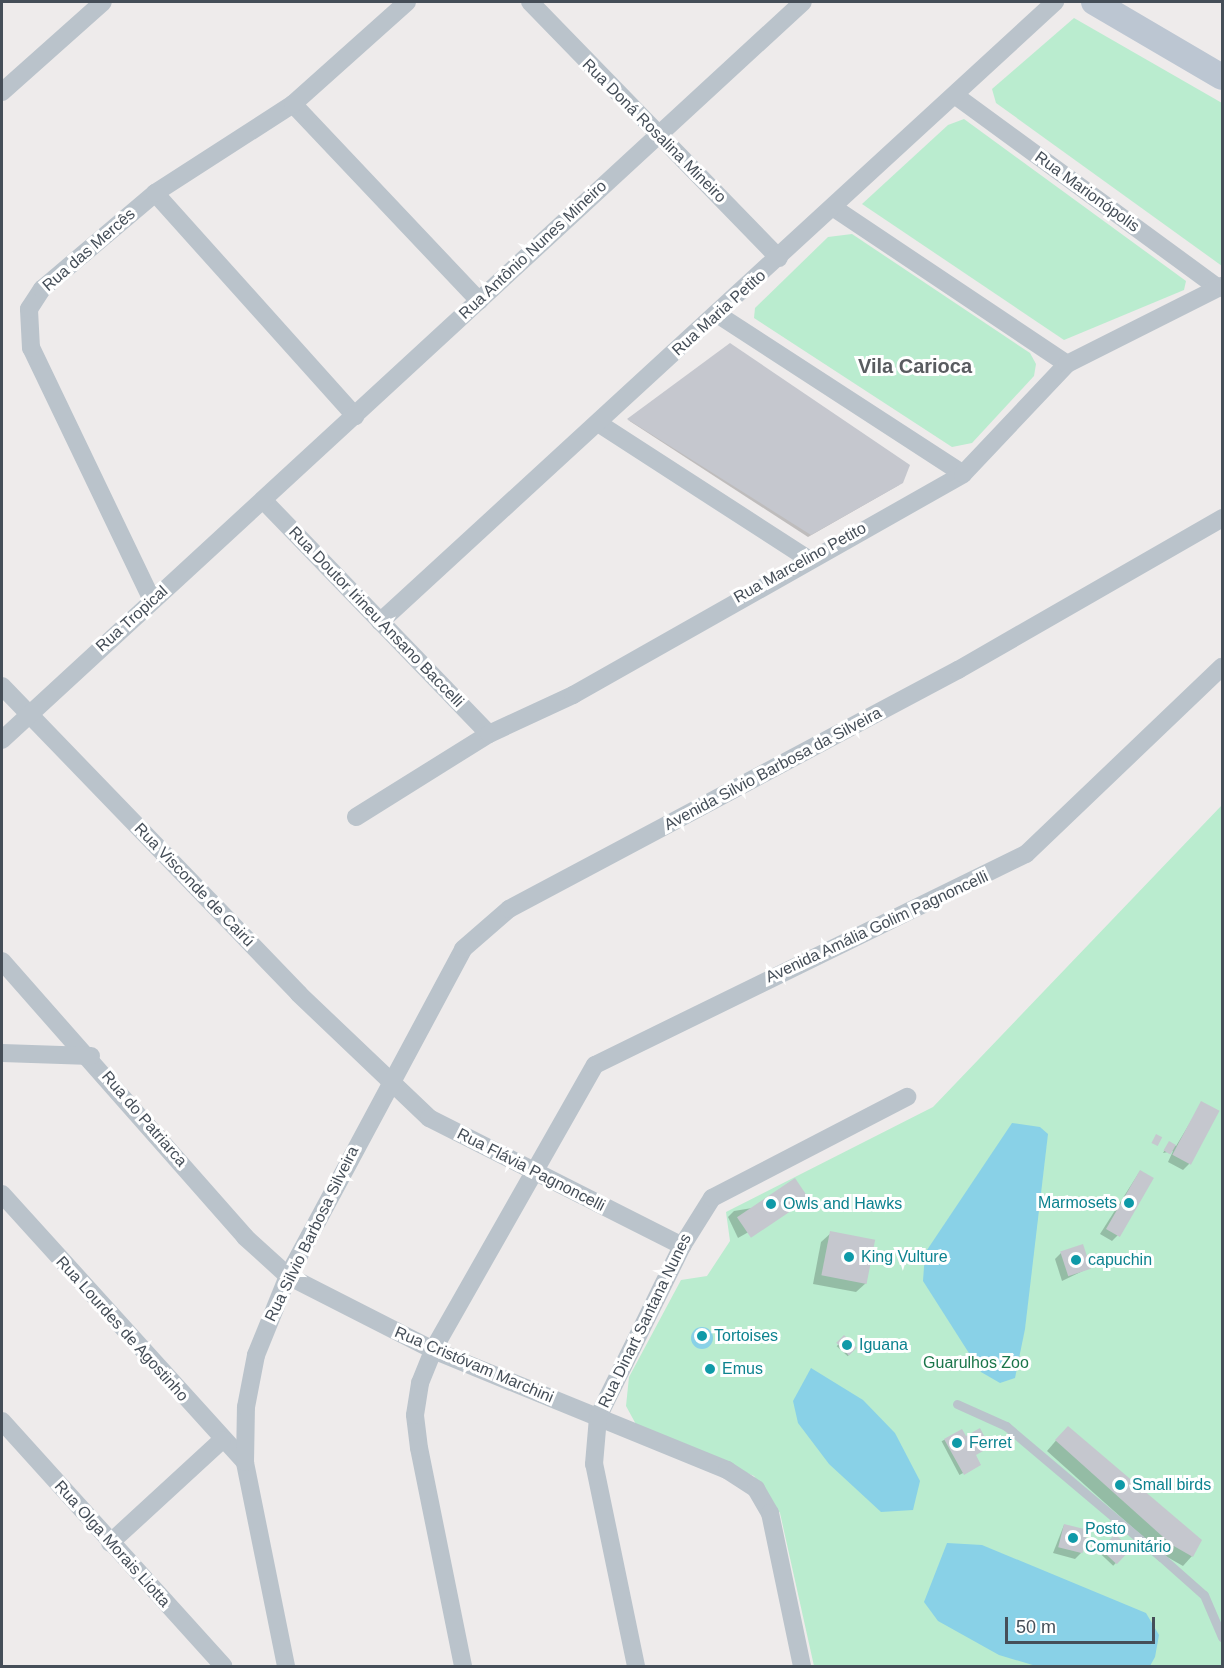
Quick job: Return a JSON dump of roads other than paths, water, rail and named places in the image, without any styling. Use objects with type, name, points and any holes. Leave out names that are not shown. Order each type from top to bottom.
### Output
[{"type":"main road","points":[[1094,2],[1222,77]]},
{"type":"street","points":[[2,92],[103,2]]},
{"type":"street","name":"Rua das Mercês","points":[[152,600],[31,348],[26,328],[29,309],[42,289],[155,194],[293,104],[407,2]]},
{"type":"street","name":"Rua Doná Rosalina Mineiro","points":[[530,2],[779,258]]},
{"type":"street","name":"Rua Antônio Nunes Mineiro","points":[[263,500],[657,134],[803,2]]},
{"type":"street","name":"Rua Maria Petito","points":[[380,622],[956,96],[1055,2]]},
{"type":"street","name":"Rua Marionópolis","points":[[956,96],[1220,287]]},
{"type":"street","points":[[293,104],[479,301]]},
{"type":"street","points":[[155,194],[355,416]]},
{"type":"street","points":[[834,208],[1067,364]]},
{"type":"street","name":"Rua Marcelino Petito","points":[[356,817],[489,734],[573,695],[807,558],[963,474],[1067,364],[1220,287]]},
{"type":"street","points":[[717,314],[963,474]]},
{"type":"street","points":[[598,423],[807,558]]},
{"type":"street","name":"Rua Tropical","points":[[2,740],[263,500]]},
{"type":"street","name":"Rua Doutor Irineu Ansano Baccelli","points":[[263,500],[489,734]]},
{"type":"street","name":"Avenida Silvio Barbosa da Silveira","points":[[388,1083],[445,974],[463,949],[508,909],[958,670],[1222,518]]},
{"type":"street","name":"Avenida Amália Golim Pagnoncelli","points":[[463,1666],[415,1415],[433,1350],[582,1083],[613,1052],[1026,854],[1222,667]]},
{"type":"street","name":"Rua Visconde de Cairú","points":[[2,686],[388,1083]]},
{"type":"street","name":"Rua do Patriarca","points":[[2,961],[90,1056],[245,1237],[288,1276]]},
{"type":"street","points":[[2,1053],[90,1056]]},
{"type":"street","name":"Rua Flávia Pagnoncelli","points":[[388,1083],[429,1118],[682,1246]]},
{"type":"street","name":"Rua Silvio Barbosa Silveira","points":[[286,1666],[245,1462],[246,1407],[256,1355],[288,1276],[388,1083]]},
{"type":"street","name":"Rua Dinart Santana Nunes","points":[[636,1666],[594,1464],[598,1417],[698,1215],[728,1185],[907,1097]]},
{"type":"street","name":"Rua Lourdes de Agostinho","points":[[2,1194],[222,1440],[245,1462]]},
{"type":"street","name":"Rua Cristóvam Marchini","points":[[288,1276],[433,1350],[727,1470],[756,1489],[770,1513],[802,1666]]},
{"type":"street","name":"Rua Olga Morais Liotta","points":[[2,1420],[110,1543],[223,1666]]},
{"type":"street","points":[[110,1543],[222,1440]]},
{"type":"lane","points":[[957,1404],[1006,1426],[1170,1565],[1204,1595],[1222,1637]]},
{"type":"water","points":[[1012,1123],[1040,1127],[1048,1134],[1025,1329],[1015,1378],[1000,1383],[981,1372],[923,1281],[925,1253]]},
{"type":"water","name":"Tortoises","points":[[698,1327],[706,1327],[713,1334],[713,1342],[706,1349],[698,1349],[691,1342],[691,1334]]},
{"type":"water","points":[[811,1368],[863,1400],[895,1433],[920,1481],[913,1510],[881,1512],[829,1464],[798,1423],[793,1401]]},
{"type":"water","points":[[947,1543],[982,1545],[1146,1613],[1159,1635],[1155,1657],[1150,1666],[1036,1666],[999,1655],[938,1621],[924,1602]]},
{"type":"place","name":"Marmosets","points":[[1129,1203]]},
{"type":"place","name":"Owls and Hawks","points":[[771,1204]]},
{"type":"place","name":"King Vulture","points":[[849,1257]]},
{"type":"place","name":"capuchin","points":[[1076,1260]]},
{"type":"place","name":"Tortoises","points":[[702,1336]]},
{"type":"place","name":"Iguana","points":[[847,1345]]},
{"type":"place","name":"Emus","points":[[710,1369]]},
{"type":"place","name":"Ferret","points":[[957,1443]]},
{"type":"place","name":"Small birds","points":[[1120,1485]]},
{"type":"place","name":"Posto Comunitário","points":[[1073,1538]]},
{"type":"district","name":"Vila Carioca","points":[[915,366]]},
{"type":"park label","name":"Guarulhos Zoo","points":[[976,1363]]}]
